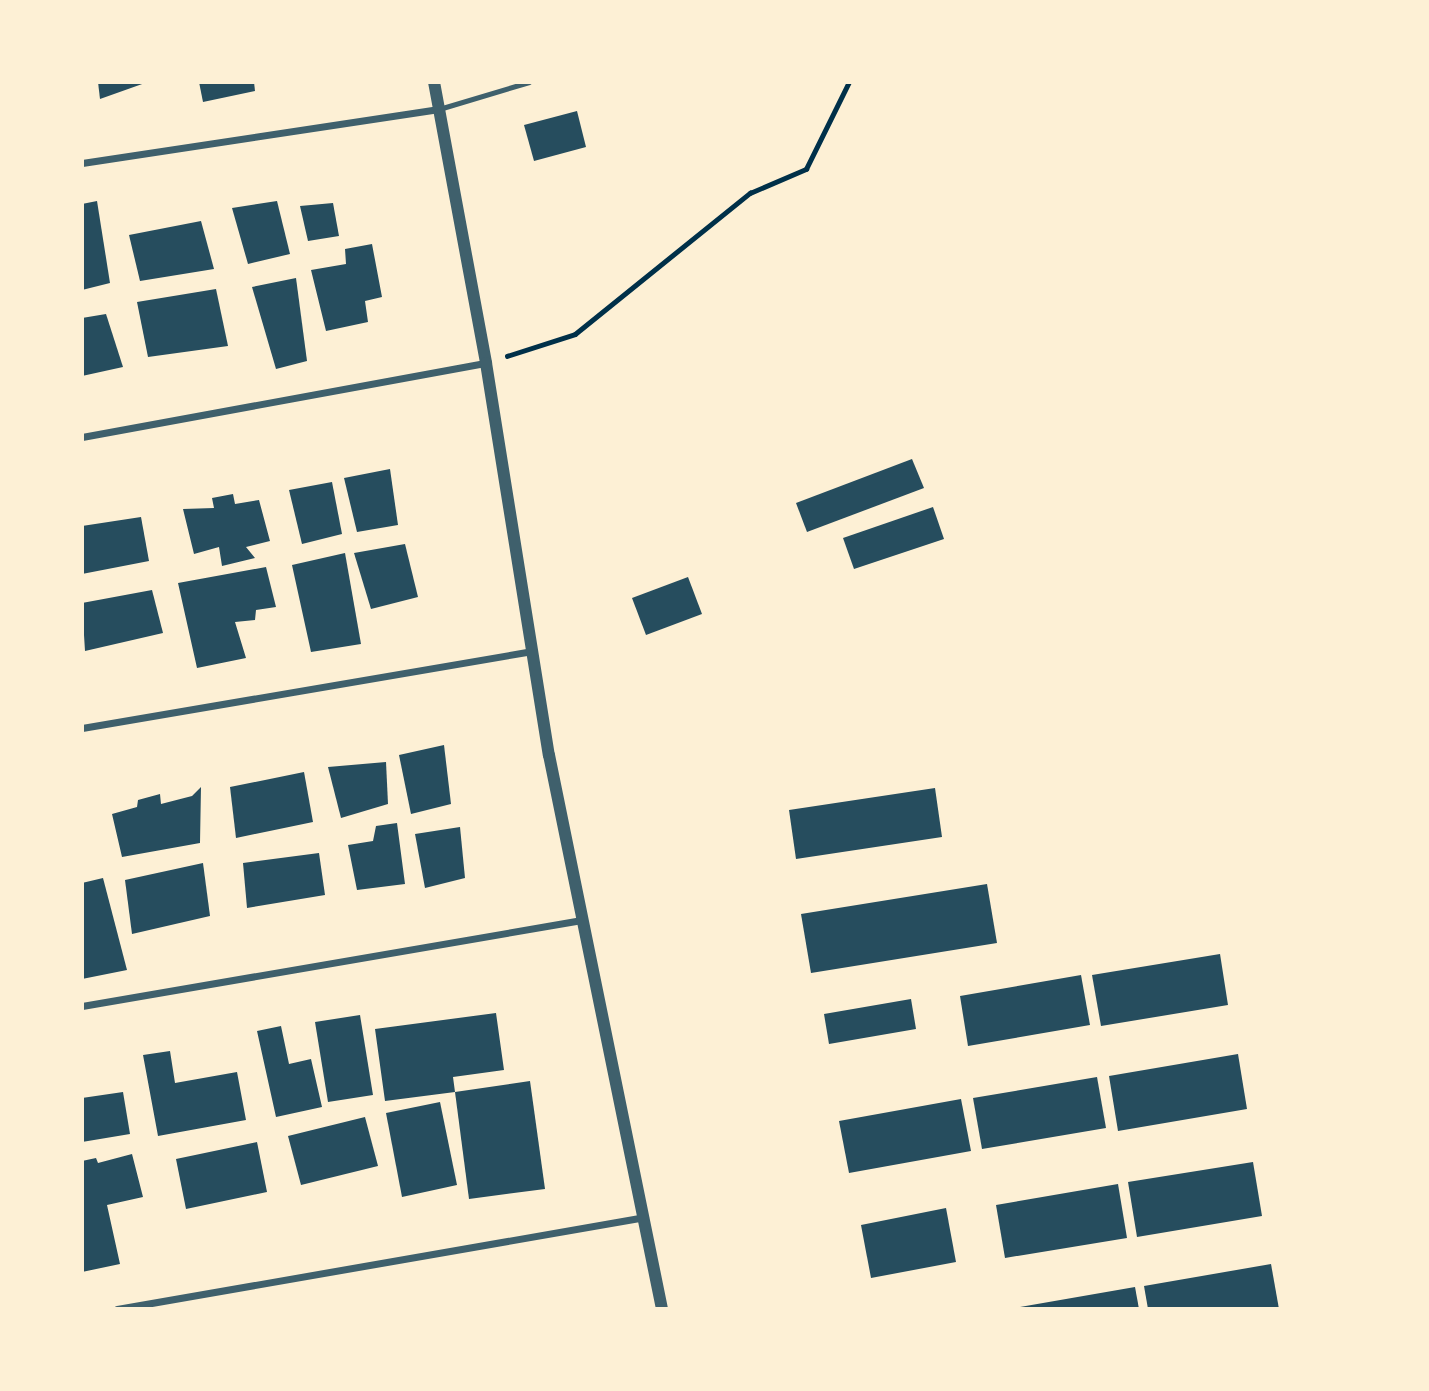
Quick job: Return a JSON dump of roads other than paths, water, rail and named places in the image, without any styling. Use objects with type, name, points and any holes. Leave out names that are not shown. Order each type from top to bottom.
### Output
[{"type":"street","points":[[434,82],[486,363],[532,650],[582,920],[646,1217],[662,1309]]},
{"type":"street","points":[[82,163],[439,109]]},
{"type":"street","points":[[82,437],[486,363]]},
{"type":"street","points":[[82,728],[532,650]]},
{"type":"street","points":[[82,1006],[582,920]]},
{"type":"street","points":[[117,1309],[646,1217]]},
{"type":"lane","points":[[439,109],[529,82]]}]
